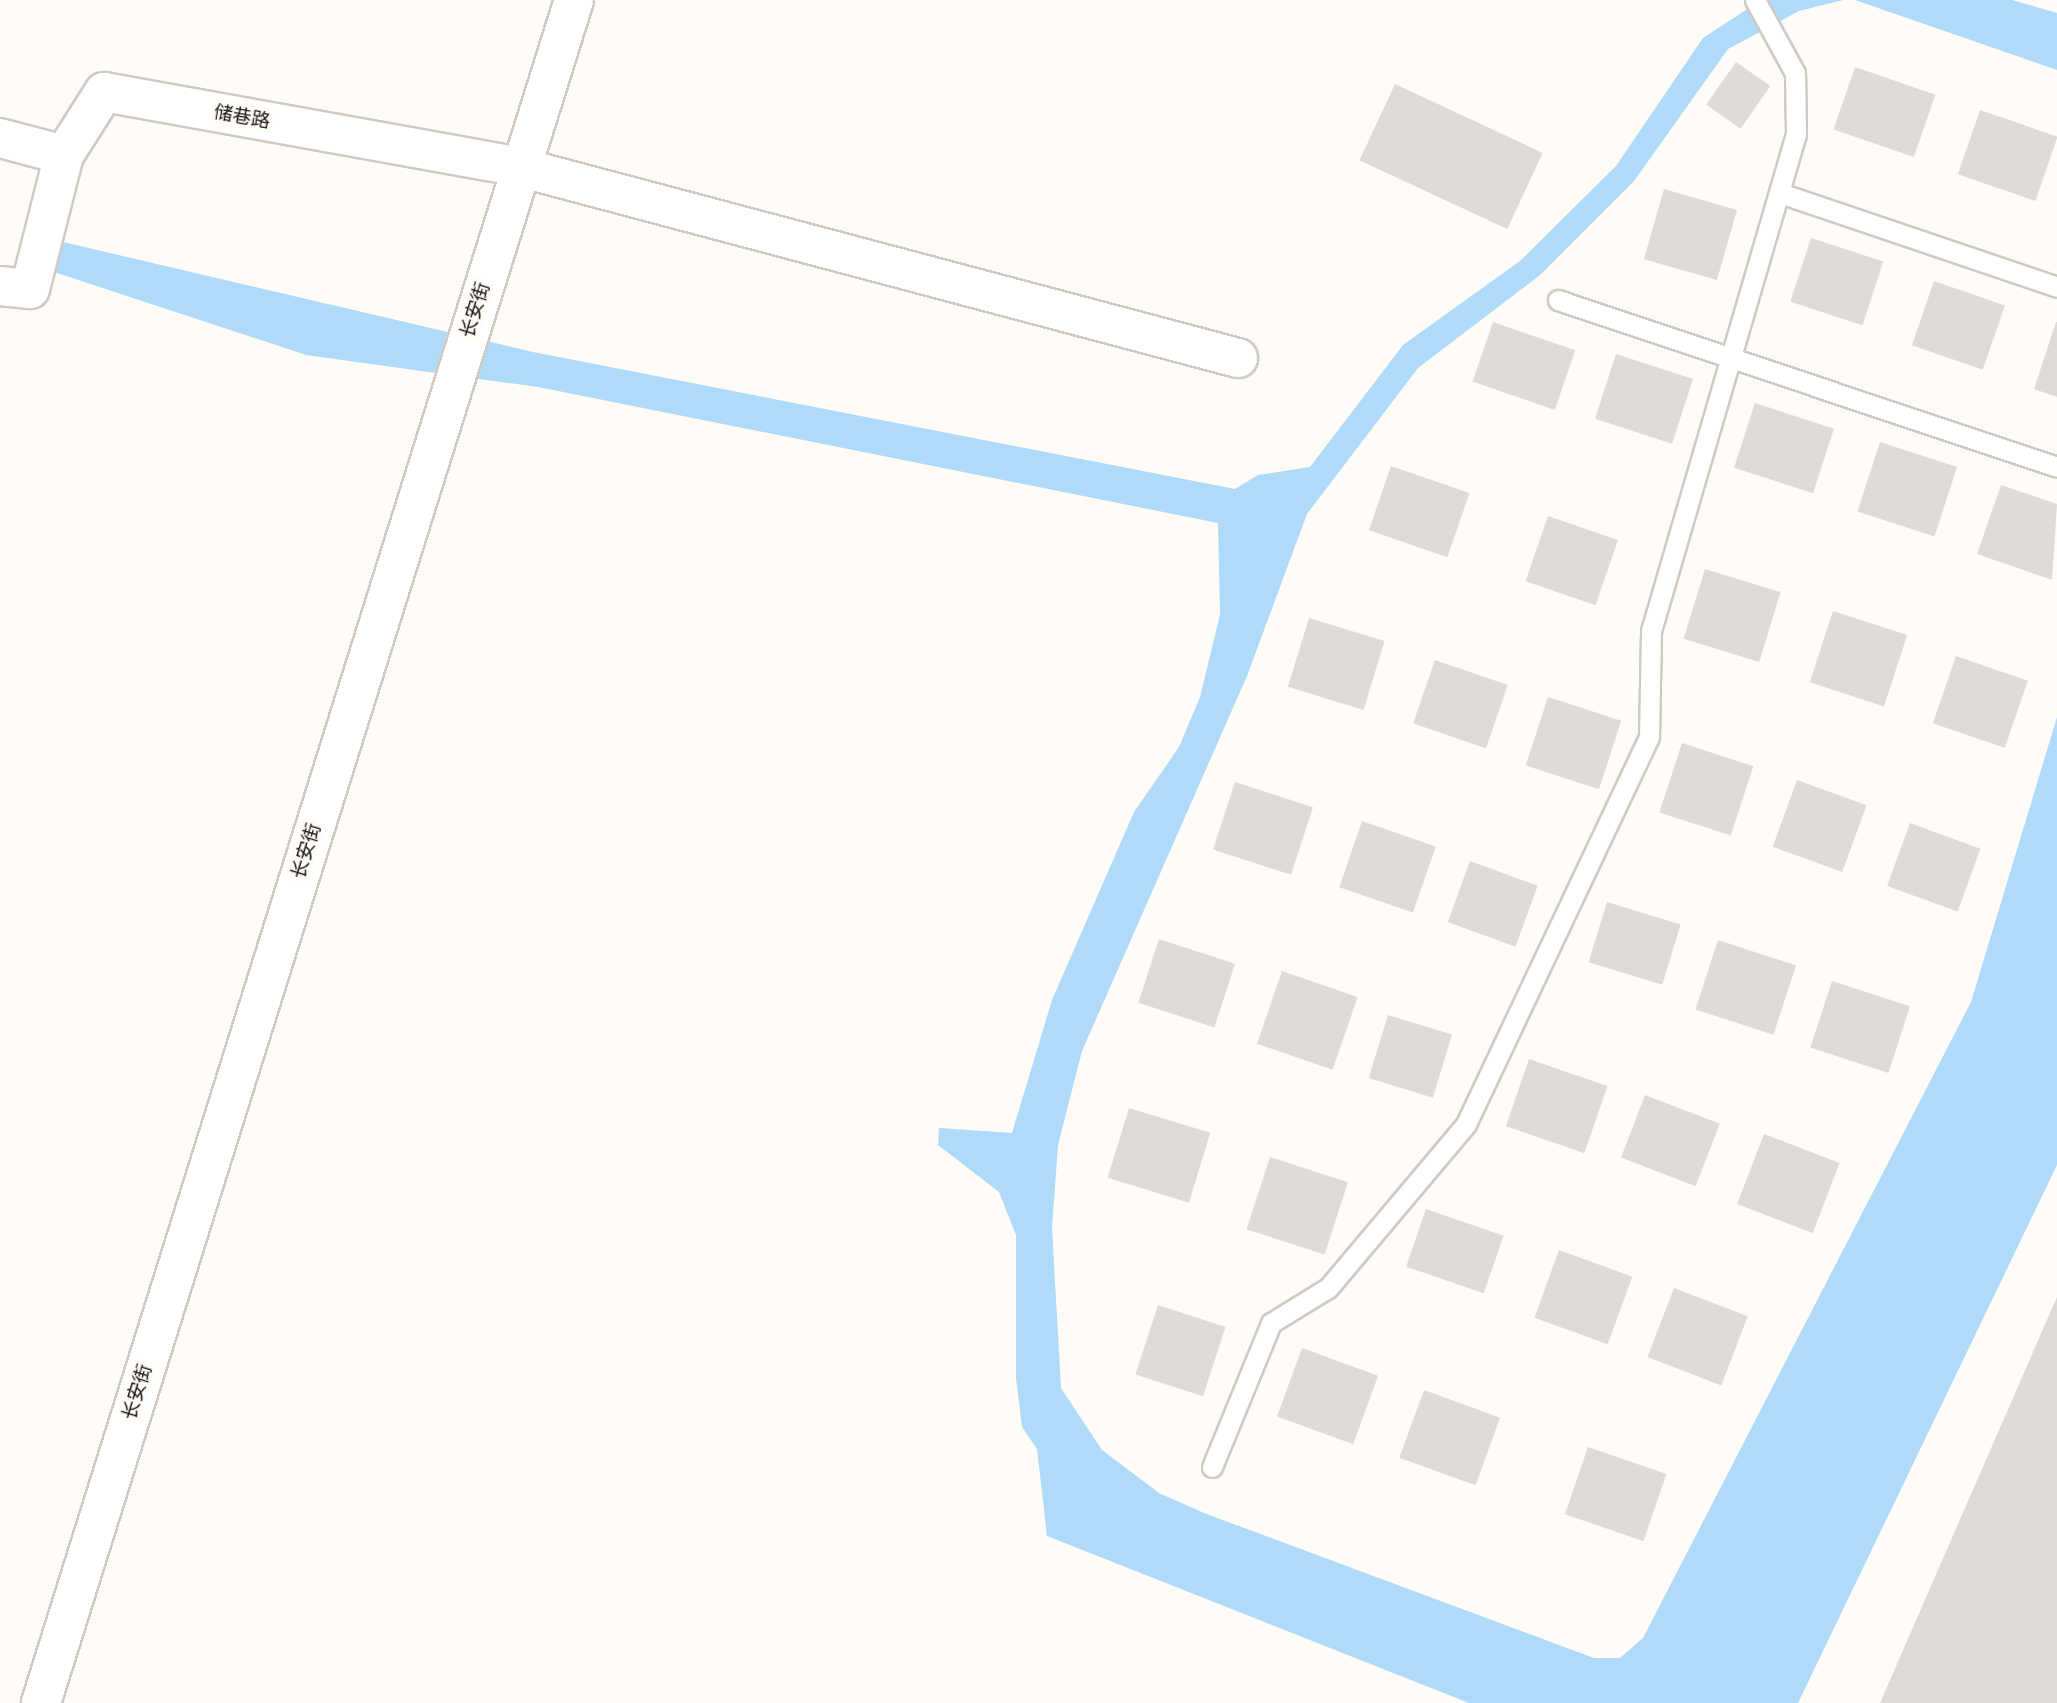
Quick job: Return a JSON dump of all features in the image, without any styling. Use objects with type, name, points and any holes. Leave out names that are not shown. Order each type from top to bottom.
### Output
[{"type":"street","name":"长安街","points":[[41,1703],[519,167],[574,0]]},
{"type":"street","name":"储巷路","points":[[64,155],[104,92],[519,167]]},
{"type":"street","points":[[0,138],[64,155],[30,289],[0,286]]},
{"type":"street","points":[[519,167],[1237,358]]},
{"type":"lane","points":[[1212,1467],[1271,1323],[1328,1289],[1466,1124],[1593,867],[1649,737],[1651,631],[1796,134],[1795,73],[1755,0]]},
{"type":"lane","points":[[1780,193],[2057,287]]},
{"type":"lane","points":[[1558,300],[2057,467]]},
{"type":"water","points":[[1761,0],[1843,0],[1799,11],[1728,49],[1634,181],[1540,275],[1418,368],[1307,514],[1247,676],[1082,1051],[1058,1145],[1052,1228],[1061,1388],[1102,1450],[1159,1493],[1204,1513],[1594,1658],[1620,1658],[1643,1638],[1971,1002],[2057,717],[2057,1165],[1798,1703],[1469,1703],[1047,1536],[1037,1449],[1022,1427],[1016,1378],[1016,1235],[999,1192],[938,1145],[939,1128],[1012,1133],[1052,1000],[1134,812],[1179,747],[1200,697],[1220,615],[1218,523],[538,387],[306,355],[54,272],[63,242],[533,352],[1235,489],[1258,475],[1310,467],[1403,345],[1520,261],[1616,166],[1703,38]]},
{"type":"water","points":[[1855,0],[2012,0],[2057,13],[2057,70]]},
{"type":"building","points":[[1736,62],[1770,86],[1741,129],[1706,105]]},
{"type":"building","points":[[1855,67],[1935,95],[1914,157],[1834,129]]},
{"type":"building","points":[[1395,84],[1543,153],[1507,229],[1360,160]]},
{"type":"building","points":[[1980,110],[2057,137],[2035,201],[1958,174]]},
{"type":"building","points":[[1664,189],[1737,210],[1717,280],[1644,259]]},
{"type":"building","points":[[1811,238],[1883,261],[1863,325],[1790,302]]},
{"type":"building","points":[[1934,281],[2005,305],[1983,370],[1912,345]]},
{"type":"building","points":[[1493,322],[1575,350],[1555,410],[1472,382]]},
{"type":"building","points":[[2057,322],[2057,397],[2034,389]]},
{"type":"building","points":[[1616,354],[1693,379],[1672,444],[1595,419]]},
{"type":"building","points":[[1755,403],[1834,429],[1813,493],[1734,468]]},
{"type":"building","points":[[1880,442],[1957,467],[1934,536],[1857,511]]},
{"type":"building","points":[[1391,466],[1469,493],[1447,557],[1369,530]]},
{"type":"building","points":[[2001,485],[2057,504],[2052,580],[1977,554]]},
{"type":"building","points":[[1548,516],[1618,540],[1596,605],[1526,581]]},
{"type":"building","points":[[1705,569],[1781,592],[1759,662],[1684,639]]},
{"type":"building","points":[[1833,611],[1907,635],[1884,706],[1810,682]]},
{"type":"building","points":[[1309,618],[1385,641],[1363,710],[1288,687]]},
{"type":"building","points":[[1956,656],[2028,681],[2005,748],[1933,723]]},
{"type":"building","points":[[1435,660],[1508,685],[1486,748],[1413,723]]},
{"type":"building","points":[[1548,697],[1621,721],[1599,789],[1526,765]]},
{"type":"building","points":[[1682,743],[1753,766],[1731,836],[1659,812]]},
{"type":"building","points":[[1797,780],[1867,805],[1842,872],[1773,847]]},
{"type":"building","points":[[1235,782],[1313,807],[1291,875],[1213,850]]},
{"type":"building","points":[[1362,821],[1436,846],[1413,913],[1339,887]]},
{"type":"building","points":[[1910,823],[1980,849],[1958,912],[1887,886]]},
{"type":"building","points":[[1470,861],[1538,886],[1515,947],[1448,922]]},
{"type":"building","points":[[1607,902],[1681,925],[1662,985],[1589,962]]},
{"type":"building","points":[[1159,939],[1235,964],[1214,1027],[1138,1003]]},
{"type":"building","points":[[1718,940],[1796,965],[1773,1035],[1695,1009]]},
{"type":"building","points":[[1282,971],[1358,997],[1333,1070],[1257,1044]]},
{"type":"building","points":[[1832,981],[1910,1006],[1888,1073],[1810,1048]]},
{"type":"building","points":[[1388,1015],[1452,1035],[1433,1098],[1369,1078]]},
{"type":"building","points":[[1529,1059],[1607,1086],[1584,1153],[1506,1126]]},
{"type":"building","points":[[1645,1095],[1720,1124],[1696,1186],[1621,1158]]},
{"type":"building","points":[[1129,1108],[1210,1133],[1189,1203],[1108,1178]]},
{"type":"building","points":[[1764,1134],[1840,1163],[1813,1233],[1737,1204]]},
{"type":"building","points":[[1270,1157],[1348,1182],[1325,1255],[1247,1229]]},
{"type":"building","points":[[1426,1209],[1504,1236],[1484,1293],[1406,1267]]},
{"type":"building","points":[[1559,1250],[1632,1277],[1608,1344],[1534,1318]]},
{"type":"building","points":[[1674,1288],[1748,1316],[1721,1385],[1647,1357]]},
{"type":"building","points":[[2057,1297],[2057,1703],[1880,1703]]},
{"type":"building","points":[[1158,1305],[1226,1327],[1203,1396],[1135,1374]]},
{"type":"building","points":[[1302,1348],[1378,1376],[1353,1444],[1277,1417]]},
{"type":"building","points":[[1424,1390],[1500,1418],[1475,1485],[1399,1458]]},
{"type":"building","points":[[1588,1447],[1666,1474],[1643,1541],[1565,1514]]}]
